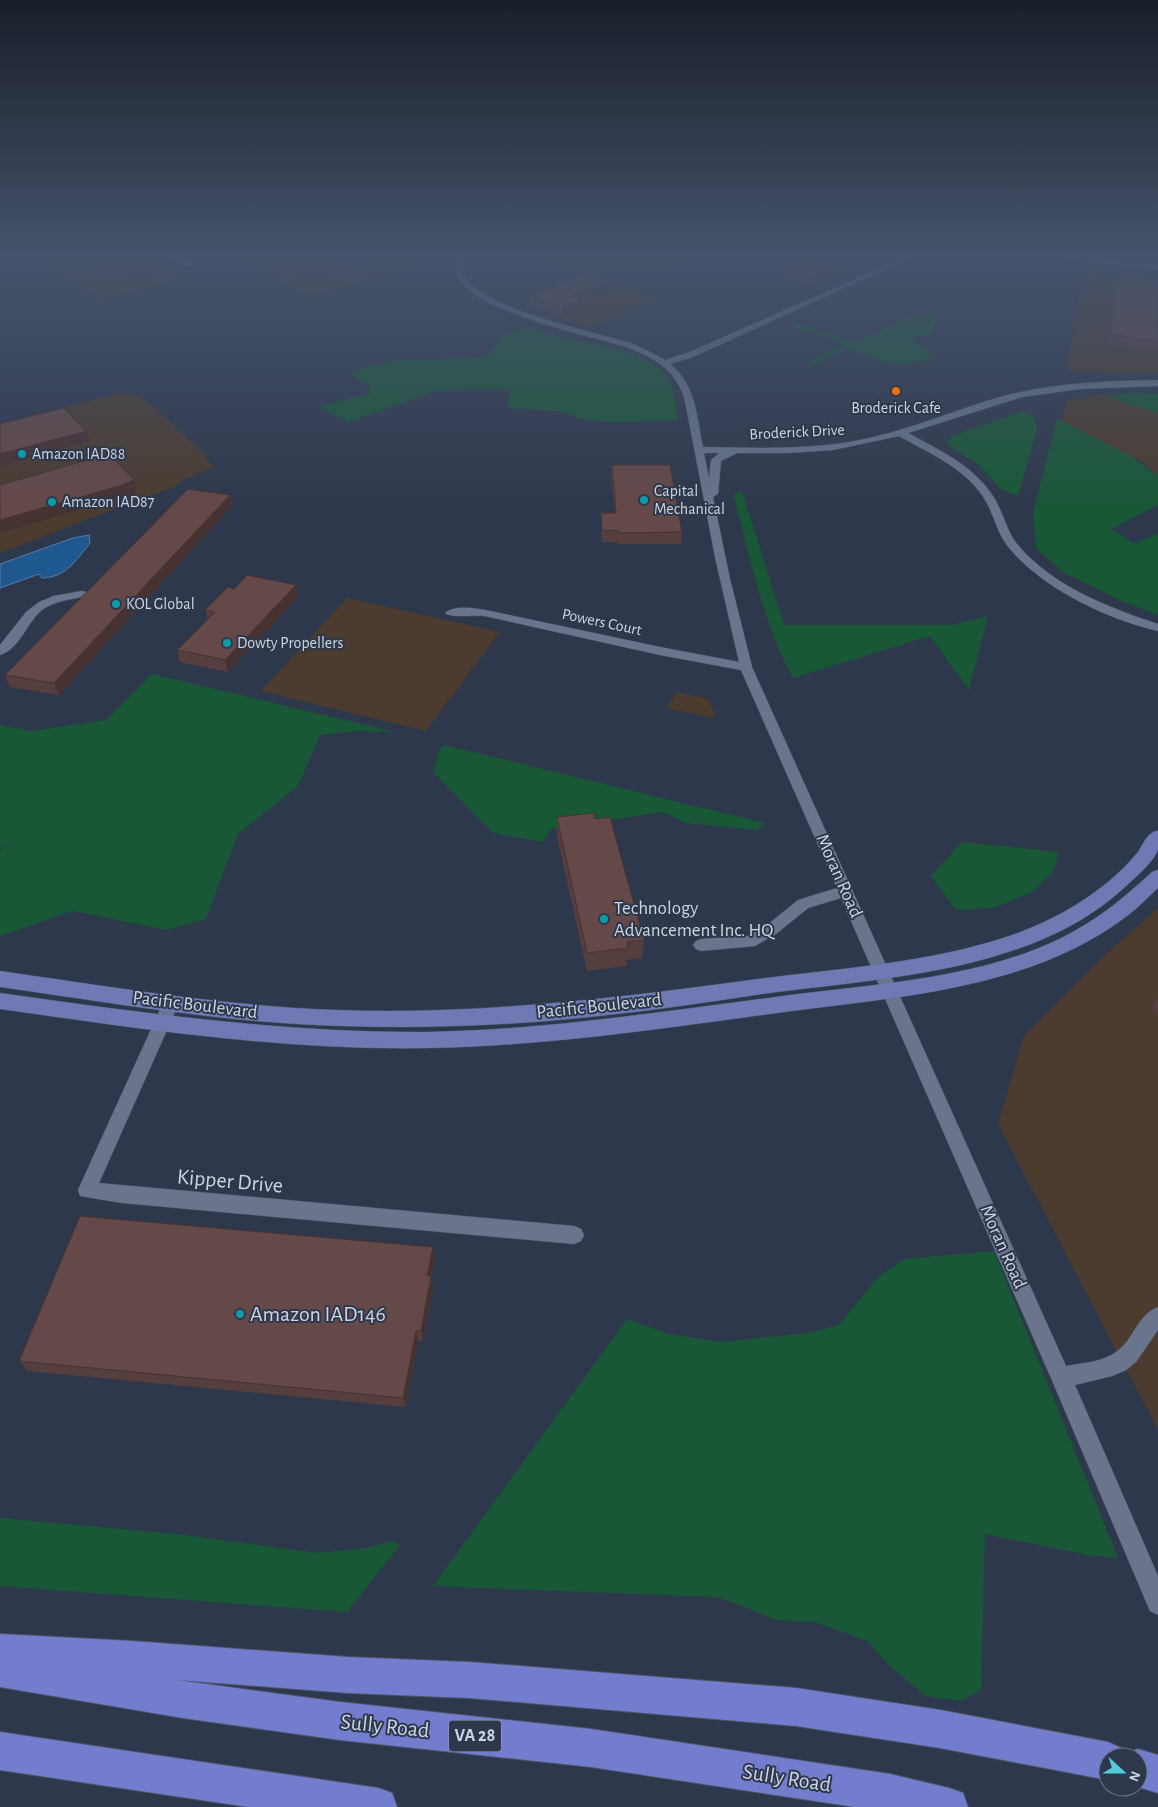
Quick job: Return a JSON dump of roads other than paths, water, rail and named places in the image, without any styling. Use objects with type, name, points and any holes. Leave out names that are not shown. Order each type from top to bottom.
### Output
[{"type":"highway","points":[[0,1652],[132,1659],[348,1675],[469,1680],[796,1707],[940,1729],[1098,1759]]},
{"type":"highway","name":"Sully Road","points":[[0,1669],[183,1700],[340,1721],[591,1748],[890,1794],[949,1807]]},
{"type":"highway","points":[[0,1751],[378,1807]]},
{"type":"main road","name":"Pacific Boulevard","points":[[0,979],[230,1010],[336,1018],[458,1018],[591,1009],[930,964],[963,957],[1020,940],[1075,914],[1121,882],[1138,864],[1158,837]]},
{"type":"main road","name":"Pacific Boulevard","points":[[0,1001],[160,1024],[250,1034],[317,1038],[374,1040],[474,1039],[556,1034],[890,992],[985,974],[1057,948],[1099,926],[1119,912],[1158,877]]},
{"type":"street","name":"Moran Road","points":[[613,341],[626,345],[665,363],[676,372],[687,391],[724,583],[746,667],[1061,1378],[1158,1603]]},
{"type":"street","points":[[665,363],[690,355],[721,341]]},
{"type":"street","name":"Broderick Drive","points":[[699,450],[751,450],[834,446],[876,440],[986,404],[1022,396],[1076,388],[1158,383]]},
{"type":"street","points":[[900,433],[951,462],[978,483],[989,498],[1002,529],[1009,540],[1033,566],[1059,584],[1101,607],[1158,628]]},
{"type":"street","points":[[711,515],[716,460],[724,454],[751,450]]},
{"type":"street","points":[[0,650],[17,636],[24,622],[35,610],[61,596],[82,594]]},
{"type":"street","name":"Powers Court","points":[[451,614],[471,611],[485,613],[660,652],[746,667]]},
{"type":"street","points":[[701,945],[750,942],[771,930],[802,904],[846,891]]},
{"type":"street","name":"Kipper Drive","points":[[171,1003],[87,1190],[122,1195],[574,1235]]},
{"type":"street","points":[[1061,1378],[1124,1359],[1150,1322],[1158,1318]]},
{"type":"water","points":[[89,535],[90,543],[64,571],[51,577],[42,578],[39,574],[0,588],[0,564],[73,538]]},
{"type":"place","name":"Broderick Cafe","points":[[896,391]]},
{"type":"place","name":"Amazon IAD88","points":[[22,454]]},
{"type":"place","name":"Capital Mechanical","points":[[644,500]]},
{"type":"place","name":"Amazon IAD87","points":[[52,502]]},
{"type":"place","name":"KOL Global","points":[[116,604]]},
{"type":"place","name":"Dowty Propellers","points":[[227,643]]},
{"type":"place","name":"Technology Advancement Inc. HQ","points":[[604,919]]},
{"type":"place","name":"Amazon IAD146","points":[[240,1314]]}]
